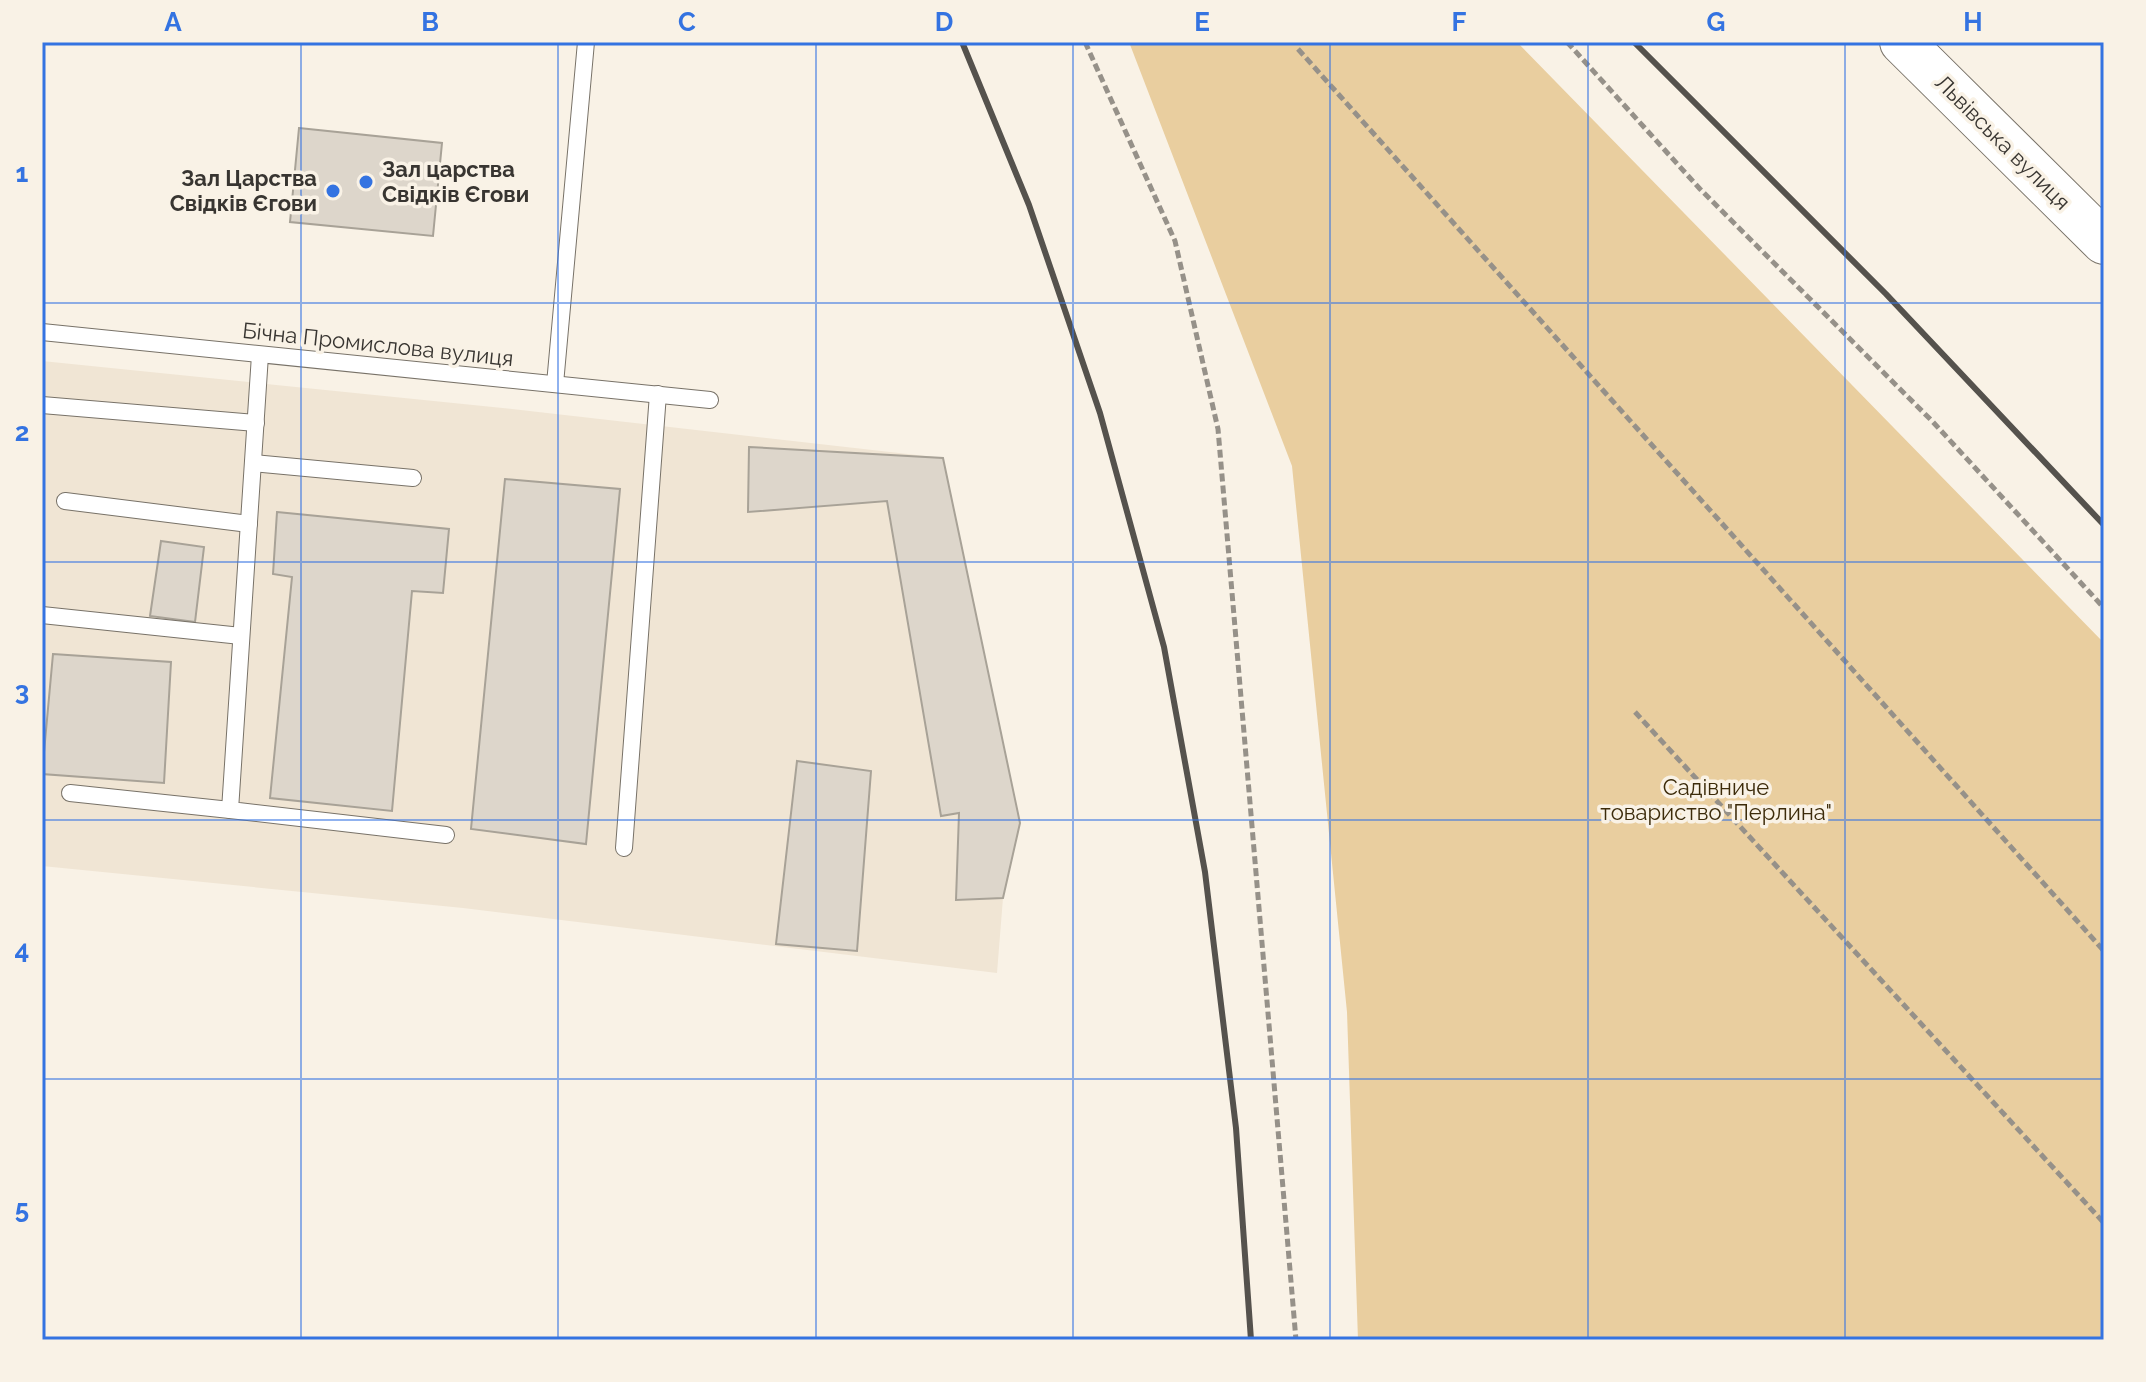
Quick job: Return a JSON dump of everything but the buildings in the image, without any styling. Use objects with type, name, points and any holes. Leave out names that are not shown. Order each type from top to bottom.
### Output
[{"type":"main road","name":"Львівська вулиця","points":[[1902,42],[2104,242]]},
{"type":"lane","points":[[555,384],[586,42]]},
{"type":"lane","name":"Бічна Промислова вулиця","points":[[42,332],[710,400]]},
{"type":"lane","points":[[230,810],[260,355]]},
{"type":"lane","points":[[624,848],[658,394]]},
{"type":"lane","points":[[42,405],[256,423]]},
{"type":"lane","points":[[253,463],[413,478]]},
{"type":"lane","points":[[65,501],[249,524]]},
{"type":"lane","points":[[42,615],[241,636]]},
{"type":"lane","points":[[70,793],[446,835]]},
{"type":"path","points":[[1085,42],[1175,241],[1218,429],[1296,1340]]},
{"type":"path","points":[[1567,42],[1700,189],[1933,422],[2104,608]]},
{"type":"path","points":[[1298,49],[2104,951]]},
{"type":"path","points":[[1635,712],[2104,1223]]},
{"type":"shaded area","points":[[42,361],[512,409],[943,458],[1020,823],[1003,898],[997,973],[463,908],[42,866]]},
{"type":"green space","name":"Садівниче товариство \"Перлина\"","points":[[1129,42],[1517,42],[2104,643],[2104,1340],[1358,1340],[1347,1012],[1292,466]]},
{"type":"railway","points":[[962,42],[1029,205],[1100,413],[1164,647],[1205,872],[1236,1128],[1251,1340]]},
{"type":"railway","points":[[1634,42],[1886,294],[2104,525]]},
{"type":"place","name":"Зал царства Свідків Єгови","points":[[366,182]]},
{"type":"place","name":"Зал Царства Свідків Єгови","points":[[333,191]]}]
